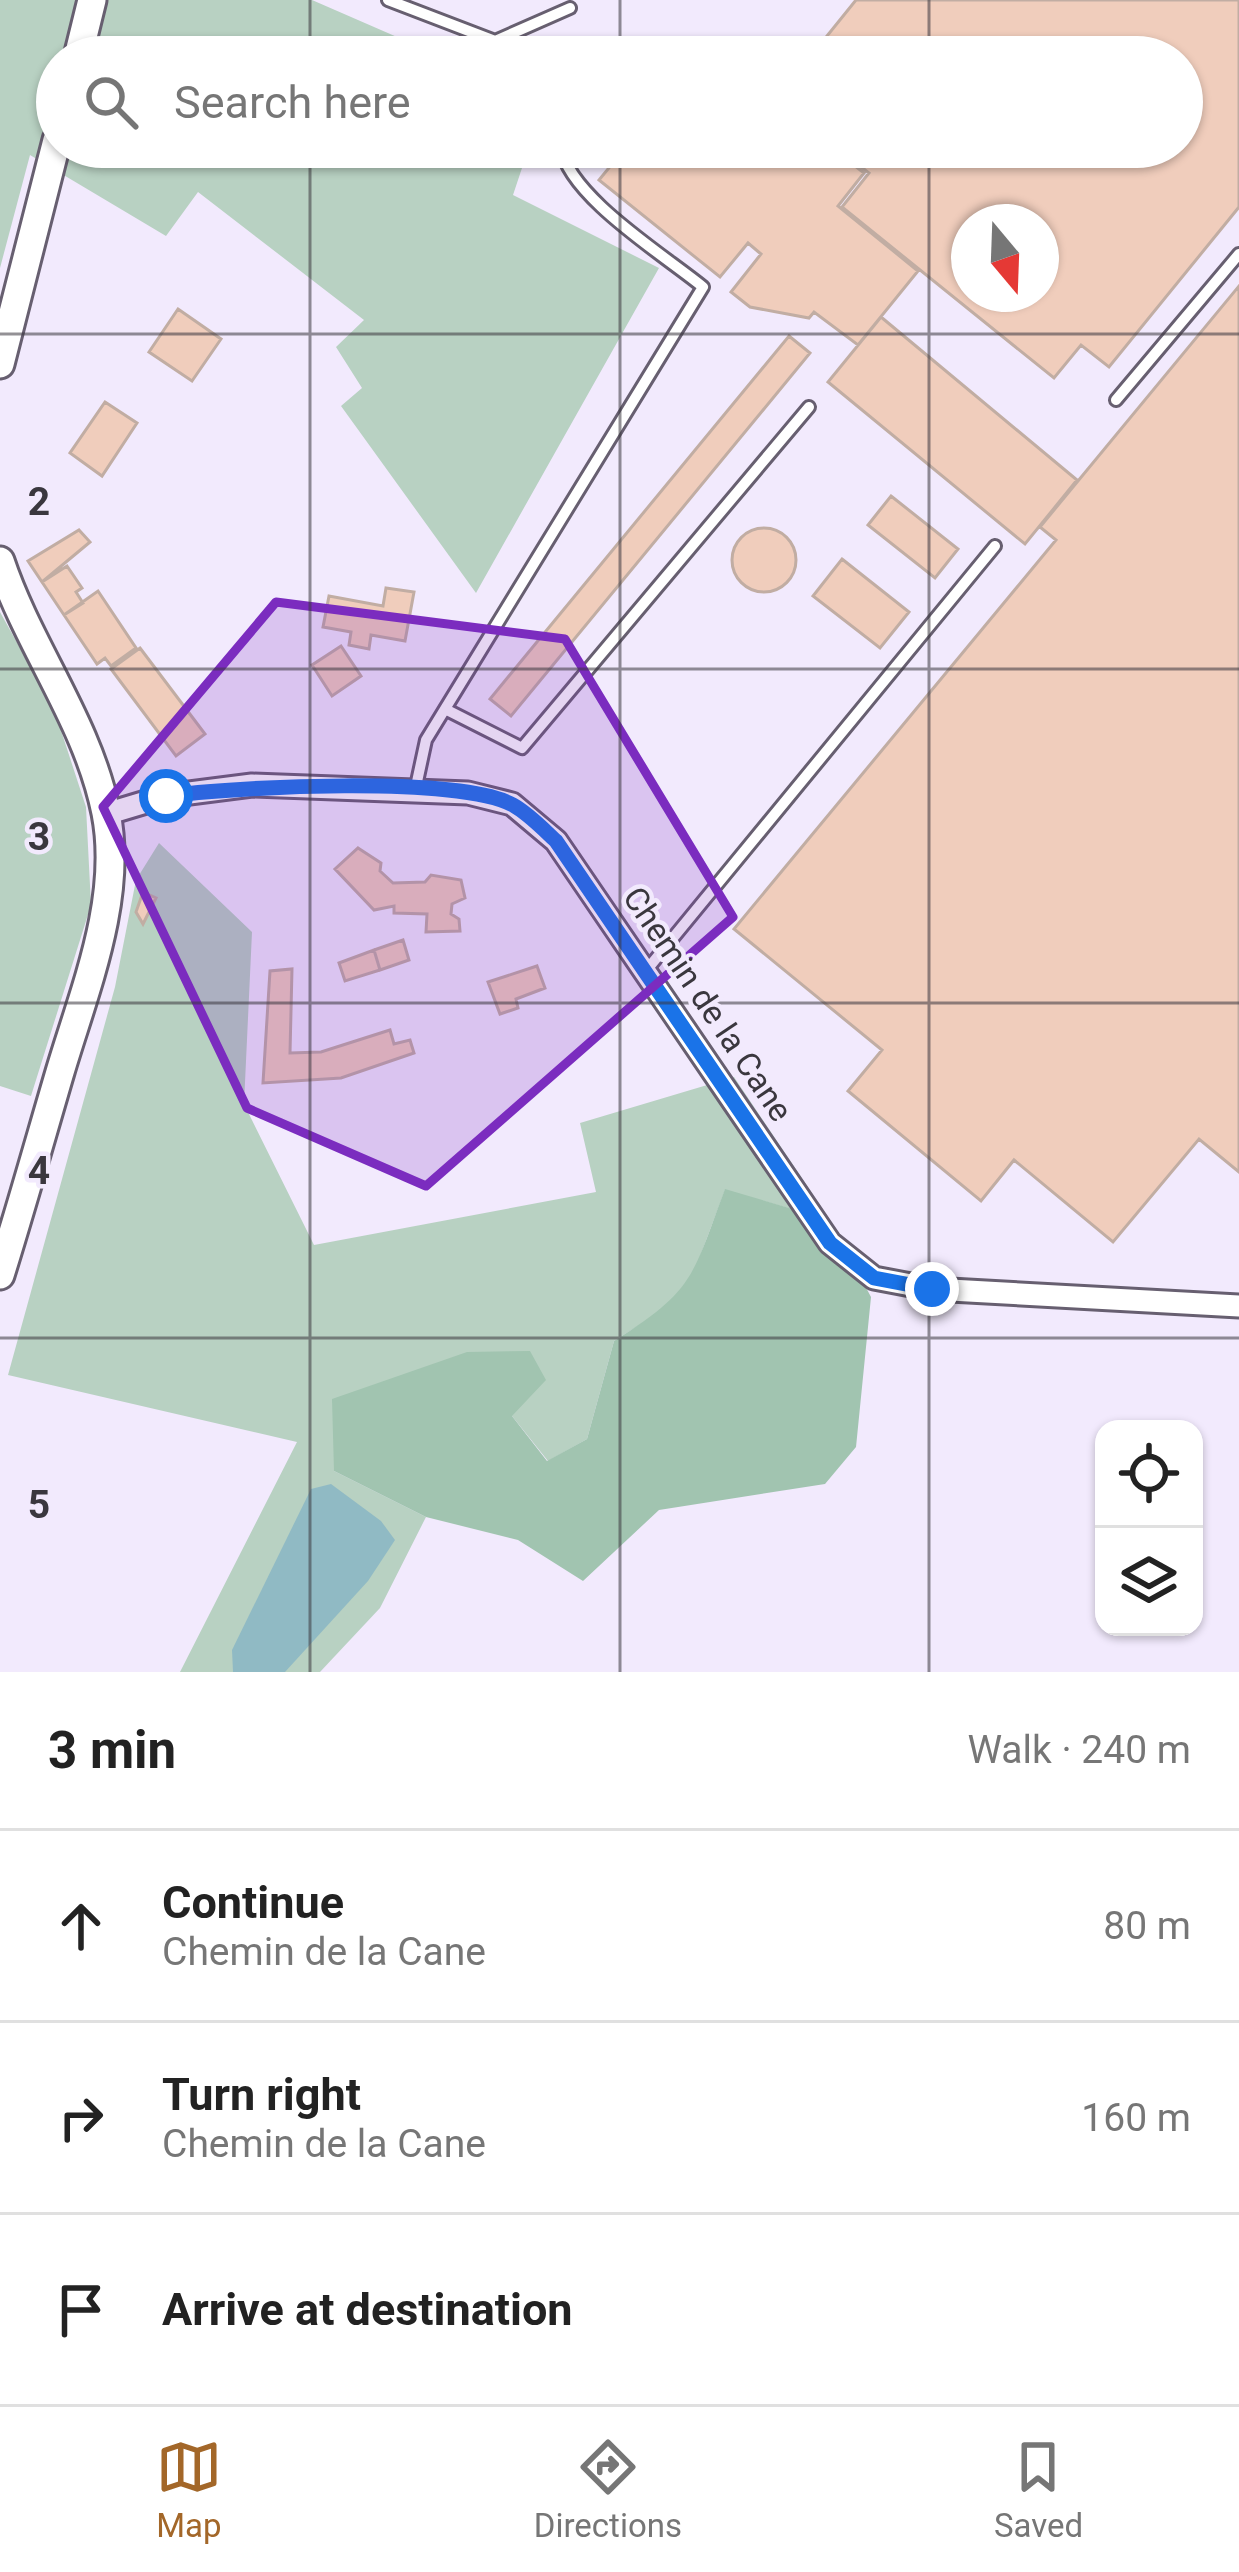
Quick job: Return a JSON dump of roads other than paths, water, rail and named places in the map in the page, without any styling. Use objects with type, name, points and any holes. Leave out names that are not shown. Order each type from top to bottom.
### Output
[{"type":"street","points":[[83,36],[92,0]]},
{"type":"street","points":[[0,364],[50,168]]},
{"type":"street","points":[[0,560],[11,596],[85,739],[106,814],[111,866],[96,950],[0,1274]]},
{"type":"street","name":"Chemin de la Cane","points":[[106,814],[166,796],[252,784],[467,793],[512,804],[556,841],[830,1243],[874,1278],[932,1289],[1239,1306]]},
{"type":"lane","points":[[388,0],[481,36]]},
{"type":"lane","points":[[506,36],[570,8]]},
{"type":"lane","points":[[415,791],[426,740],[703,287],[584,190],[566,168]]},
{"type":"lane","points":[[1116,400],[1239,254]]},
{"type":"lane","points":[[445,710],[522,748],[808,407]]},
{"type":"lane","points":[[646,972],[994,546]]}]
